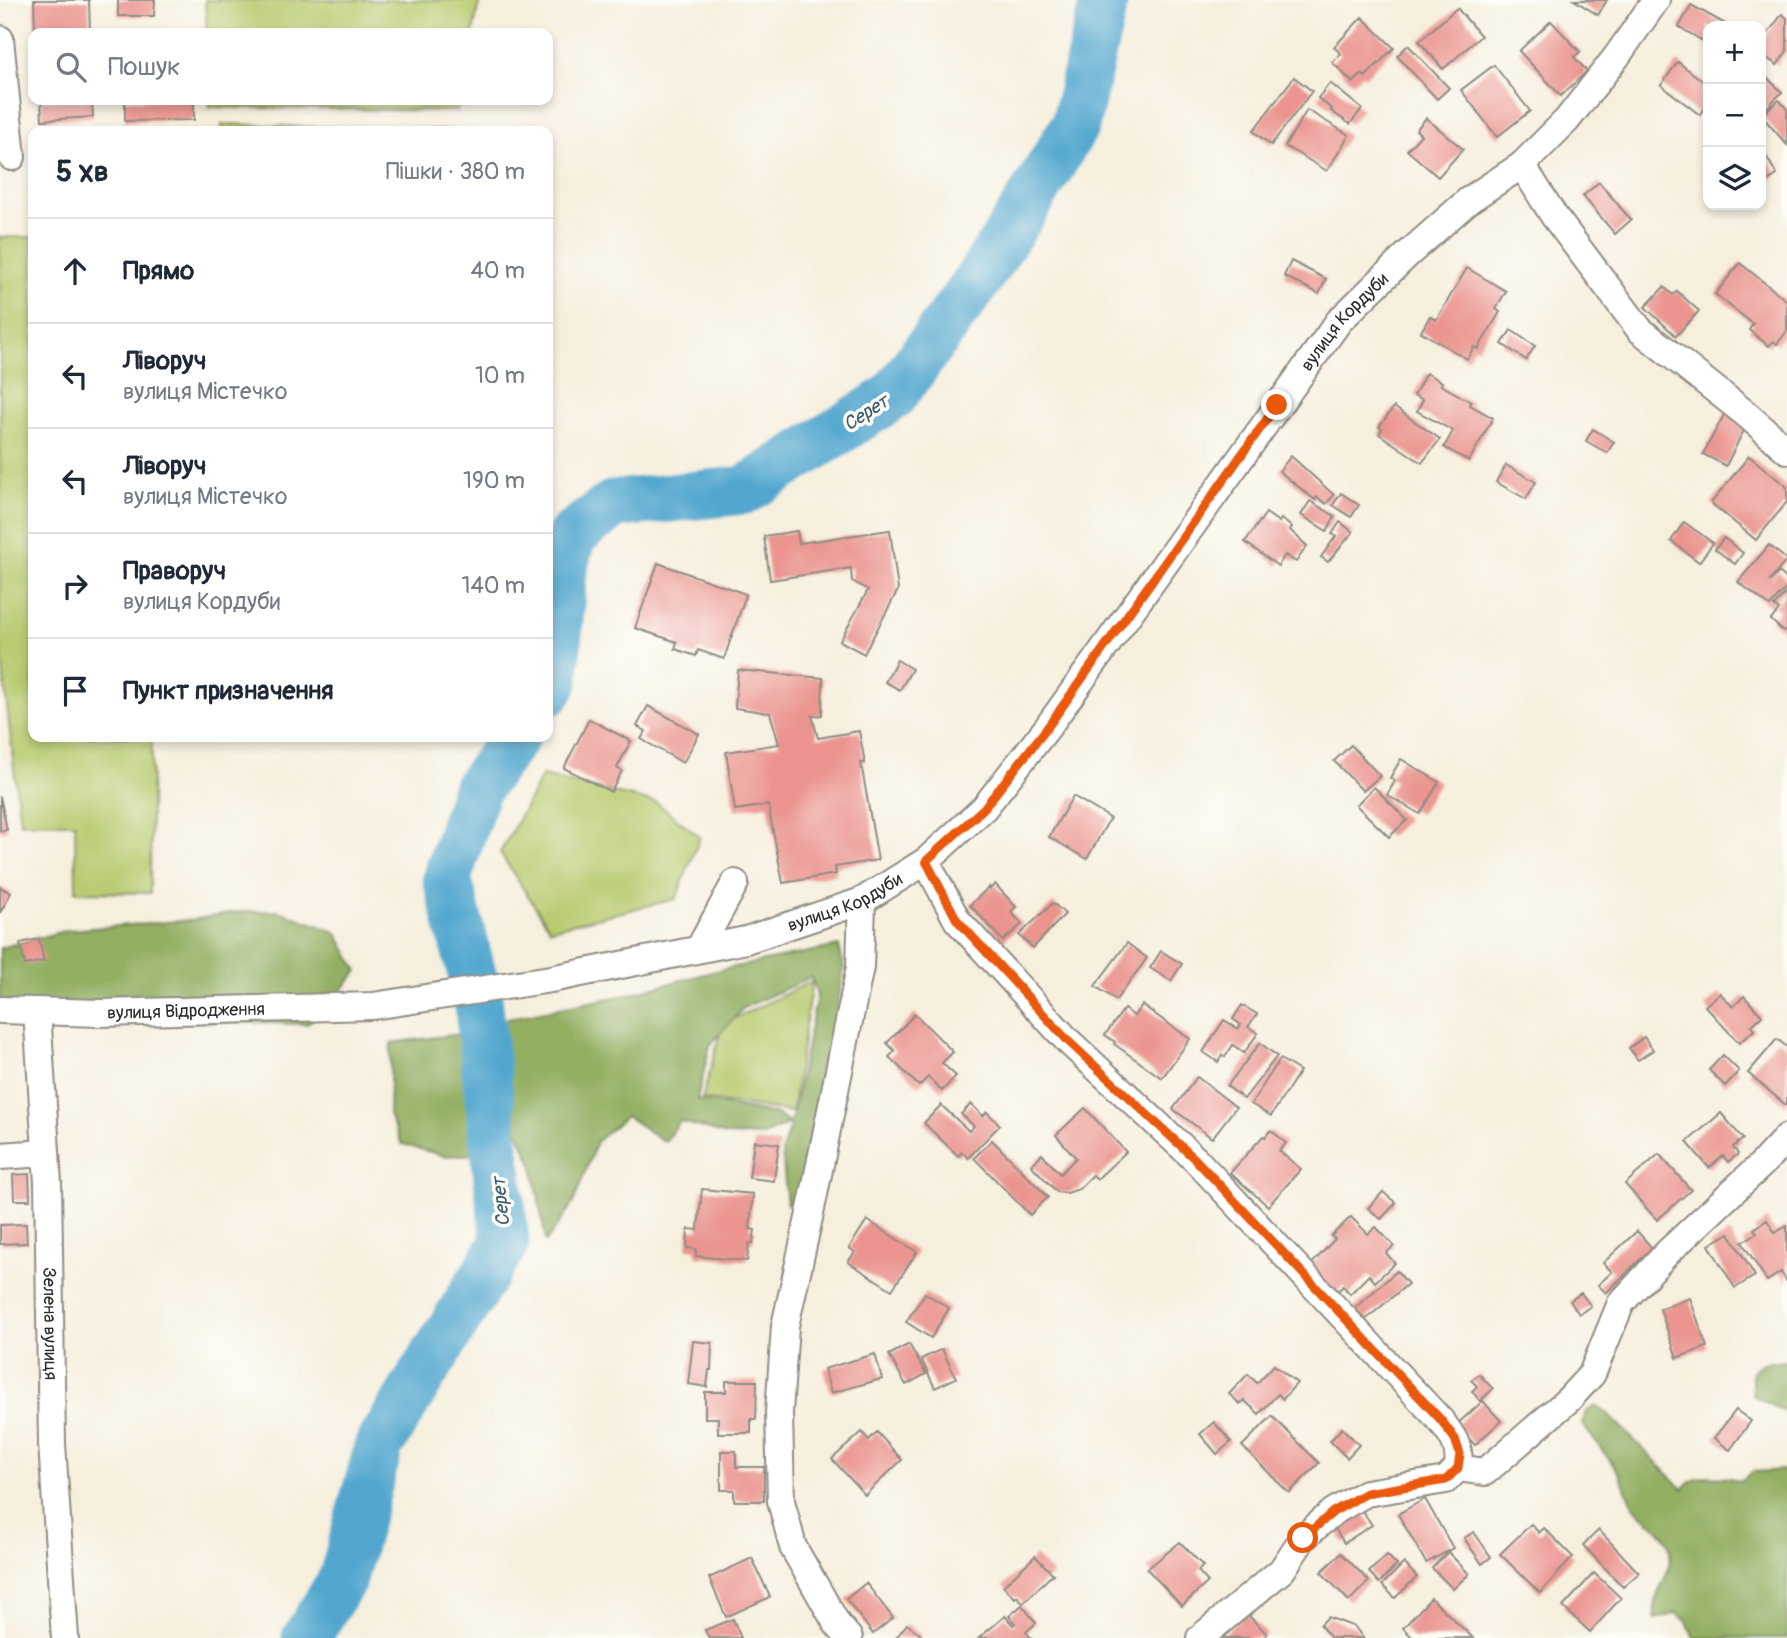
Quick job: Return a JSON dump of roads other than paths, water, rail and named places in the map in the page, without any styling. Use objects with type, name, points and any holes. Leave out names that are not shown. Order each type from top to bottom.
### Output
[{"type":"street","name":"вулиця Кордуби","points":[[551,979],[746,940],[863,901],[926,861],[984,808],[1047,728],[1339,321],[1469,200],[1522,165],[1567,120],[1656,0]]},
{"type":"street","points":[[0,39],[12,157]]},
{"type":"street","points":[[1522,165],[1554,216],[1640,330],[1787,450]]},
{"type":"street","points":[[926,861],[957,920],[1059,1031],[1196,1160],[1441,1420],[1455,1439],[1460,1454],[1458,1468],[1446,1480],[1366,1493],[1333,1512],[1303,1538],[1282,1570],[1200,1638]]},
{"type":"street","points":[[699,949],[735,883]]},
{"type":"street","points":[[849,1638],[837,1624],[793,1547],[780,1501],[779,1412],[785,1326],[860,967],[863,901]]},
{"type":"street","name":"вулиця Відродження","points":[[0,1010],[101,1013],[373,1006],[551,979]]},
{"type":"street","name":"Зелена вулиця","points":[[37,1011],[48,1183],[52,1444],[65,1638]]},
{"type":"street","points":[[1458,1468],[1485,1472],[1568,1400],[1592,1374],[1621,1303],[1668,1252],[1787,1137]]},
{"type":"street","points":[[0,1156],[46,1153]]},
{"type":"waterway","name":"Серет","points":[[553,684],[563,570],[572,535],[614,504],[745,490],[892,397],[973,287],[1075,125],[1104,0]]},
{"type":"waterway","name":"Серет","points":[[306,1638],[343,1578],[379,1445],[505,1242],[478,997],[447,878],[476,790],[511,742]]}]
